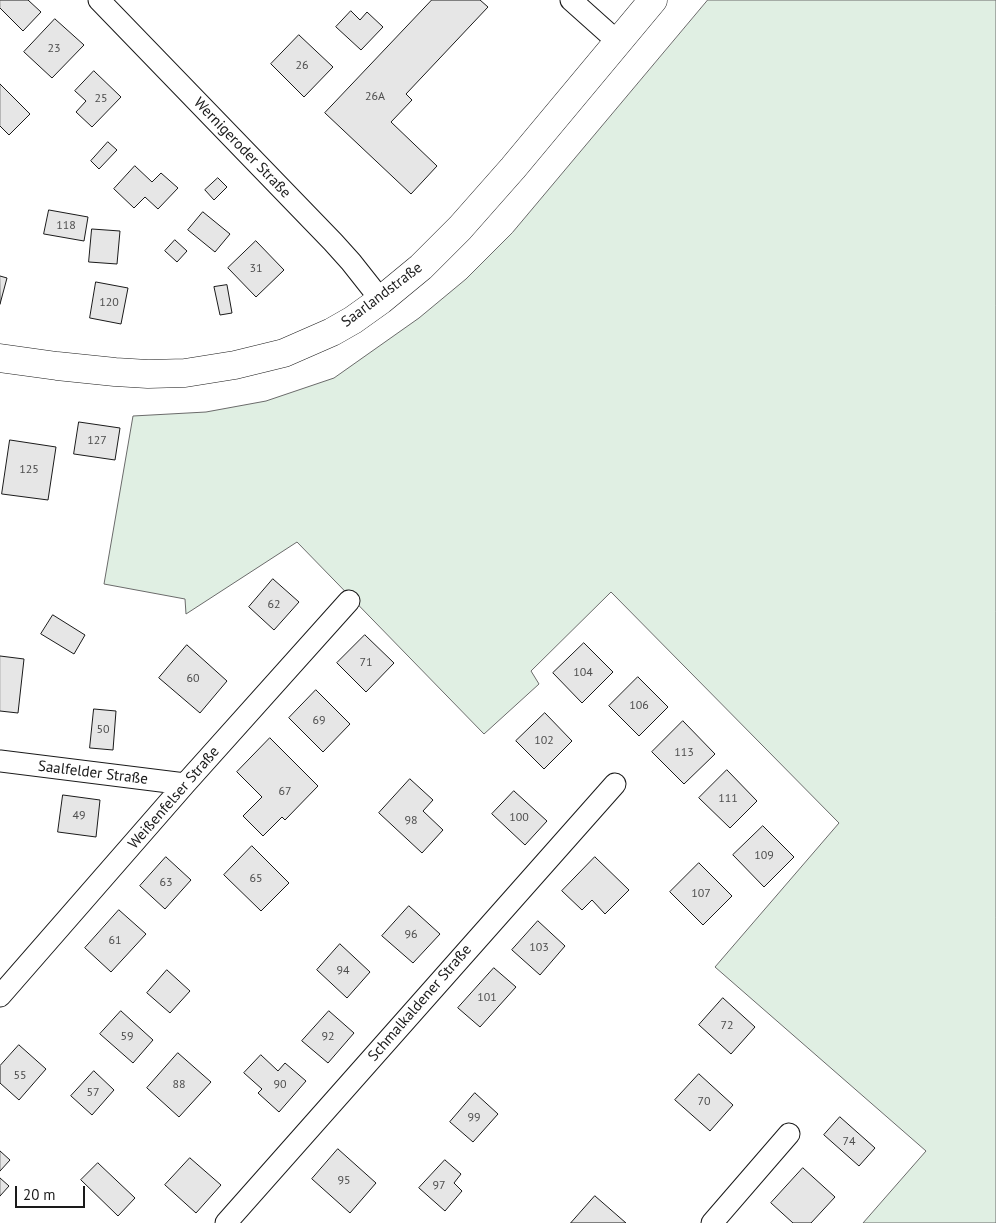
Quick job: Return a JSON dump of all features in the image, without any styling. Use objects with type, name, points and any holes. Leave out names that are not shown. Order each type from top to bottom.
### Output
[{"type":"street","name":"Wernigeroder Straße","points":[[98,0],[333,242],[355,266],[381,300]]},
{"type":"street","points":[[572,0],[618,42]]},
{"type":"street","name":"Saarlandstraße","points":[[0,358],[115,372],[148,374],[186,373],[235,365],[284,353],[332,332],[381,300],[421,267],[460,228],[513,168],[653,0]]},
{"type":"street","name":"Weißenfelser Straße","points":[[0,996],[185,784],[349,601]]},
{"type":"street","name":"Saalfelder Straße","points":[[0,761],[185,784]]},
{"type":"street","name":"Schmalkaldener Straße","points":[[226,1223],[614,784]]},
{"type":"street","points":[[712,1223],[789,1134]]},
{"type":"green space","points":[[708,0],[996,0],[996,1223],[863,1223],[926,1151],[715,967],[839,823],[611,592],[531,671],[539,684],[484,734],[297,542],[186,614],[185,599],[104,584],[133,416],[206,412],[266,401],[334,378],[419,318],[466,279],[512,233]]},
{"type":"building","points":[[0,0],[28,0],[41,12],[23,31],[0,8]]},
{"type":"building","points":[[432,0],[480,0],[488,7],[406,94],[412,100],[391,122],[437,166],[411,194],[325,113]]},
{"type":"building","points":[[351,11],[360,20],[367,12],[383,27],[361,50],[336,27]]},
{"type":"building","points":[[55,19],[84,45],[52,78],[24,52]]},
{"type":"building","points":[[299,35],[333,67],[304,97],[271,64]]},
{"type":"building","points":[[94,71],[121,97],[92,127],[76,112],[86,101],[75,91]]},
{"type":"building","points":[[0,84],[30,114],[9,135],[0,126]]},
{"type":"building","points":[[108,142],[117,150],[99,169],[91,161]]},
{"type":"building","points":[[135,166],[152,182],[161,173],[178,188],[158,209],[145,197],[134,208],[114,189]]},
{"type":"building","points":[[218,178],[227,187],[214,200],[205,190]]},
{"type":"building","points":[[49,210],[88,217],[84,241],[44,234]]},
{"type":"building","points":[[203,212],[230,234],[215,252],[188,230]]},
{"type":"building","points":[[92,229],[120,231],[117,264],[89,262]]},
{"type":"building","points":[[175,240],[187,251],[177,262],[165,251]]},
{"type":"building","points":[[256,241],[284,270],[256,297],[228,268]]},
{"type":"building","points":[[0,276],[7,278],[0,304]]},
{"type":"building","points":[[96,282],[128,288],[121,324],[90,318]]},
{"type":"building","points":[[227,285],[232,313],[220,315],[214,287]]},
{"type":"building","points":[[79,422],[120,428],[115,460],[74,454]]},
{"type":"building","points":[[10,440],[56,447],[48,500],[2,494]]},
{"type":"building","points":[[273,579],[299,602],[274,630],[249,607]]},
{"type":"building","points":[[53,615],[85,635],[74,654],[41,634]]},
{"type":"building","points":[[365,635],[394,663],[366,692],[337,663]]},
{"type":"building","points":[[584,643],[613,672],[582,703],[553,673]]},
{"type":"building","points":[[187,645],[227,681],[200,713],[159,678]]},
{"type":"building","points":[[0,656],[24,659],[18,713],[0,711]]},
{"type":"building","points":[[638,677],[668,707],[639,736],[609,706]]},
{"type":"building","points":[[316,690],[350,724],[323,752],[289,718]]},
{"type":"building","points":[[94,709],[116,711],[113,750],[90,748]]},
{"type":"building","points":[[545,713],[572,741],[544,769],[516,741]]},
{"type":"building","points":[[683,721],[715,754],[684,784],[652,752]]},
{"type":"building","points":[[270,738],[318,786],[285,820],[282,817],[263,836],[243,816],[262,797],[237,772]]},
{"type":"building","points":[[727,770],[757,801],[730,828],[699,798]]},
{"type":"building","points":[[410,779],[433,800],[423,811],[443,830],[422,853],[379,813]]},
{"type":"building","points":[[514,791],[547,821],[525,845],[492,814]]},
{"type":"building","points":[[63,795],[100,800],[96,837],[58,832]]},
{"type":"building","points":[[763,826],[794,857],[764,887],[733,855]]},
{"type":"building","points":[[252,846],[289,883],[261,911],[224,875]]},
{"type":"building","points":[[166,857],[191,880],[165,909],[140,886]]},
{"type":"building","points":[[595,857],[629,890],[605,914],[592,900],[582,910],[562,891]]},
{"type":"building","points":[[699,863],[732,896],[703,925],[670,892]]},
{"type":"building","points":[[409,906],[440,934],[413,963],[382,936]]},
{"type":"building","points":[[119,910],[146,934],[111,972],[85,948]]},
{"type":"building","points":[[538,921],[565,946],[540,975],[512,950]]},
{"type":"building","points":[[340,944],[370,972],[347,998],[317,970]]},
{"type":"building","points":[[494,968],[516,987],[480,1027],[458,1008]]},
{"type":"building","points":[[167,970],[190,991],[170,1013],[147,993]]},
{"type":"building","points":[[723,998],[755,1027],[731,1054],[699,1025]]},
{"type":"building","points":[[121,1011],[153,1040],[133,1063],[100,1034]]},
{"type":"building","points":[[329,1011],[354,1033],[328,1063],[302,1041]]},
{"type":"building","points":[[19,1045],[46,1069],[19,1100],[0,1083],[0,1066]]},
{"type":"building","points":[[178,1053],[211,1082],[179,1117],[147,1088]]},
{"type":"building","points":[[261,1055],[278,1071],[285,1063],[306,1081],[279,1112],[258,1093],[262,1089],[244,1073]]},
{"type":"building","points":[[94,1071],[114,1090],[92,1115],[71,1096]]},
{"type":"building","points":[[699,1074],[733,1105],[710,1131],[675,1100]]},
{"type":"building","points":[[475,1093],[498,1114],[473,1142],[450,1122]]},
{"type":"building","points":[[840,1117],[875,1148],[859,1166],[824,1135]]},
{"type":"building","points":[[338,1149],[376,1183],[350,1213],[312,1179]]},
{"type":"building","points":[[0,1151],[10,1160],[0,1171]]},
{"type":"building","points":[[190,1158],[221,1185],[196,1213],[165,1185]]},
{"type":"building","points":[[445,1160],[461,1174],[454,1183],[462,1191],[445,1211],[419,1188]]},
{"type":"building","points":[[98,1163],[135,1198],[118,1216],[81,1180]]},
{"type":"building","points":[[803,1168],[835,1197],[811,1223],[793,1223],[771,1203]]},
{"type":"building","points":[[0,1178],[9,1186],[0,1196]]},
{"type":"building","points":[[595,1196],[626,1223],[571,1223]]}]
